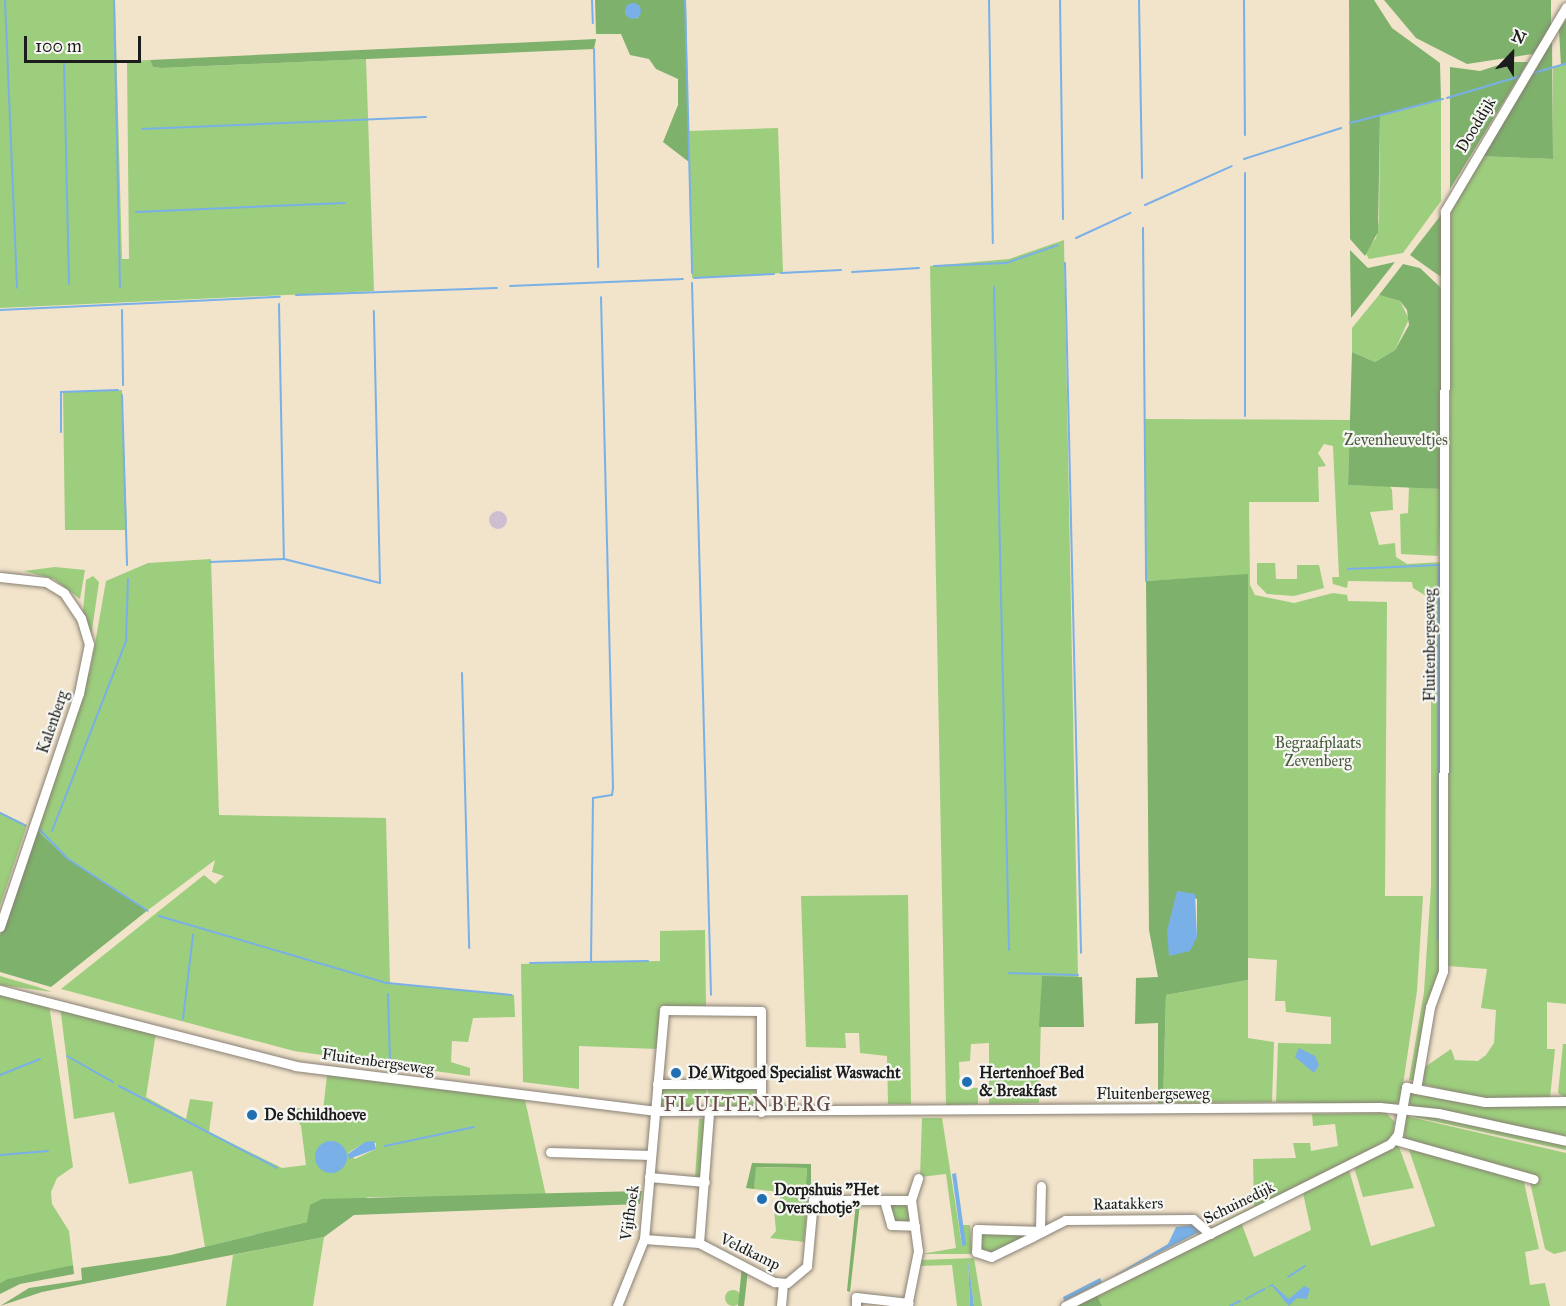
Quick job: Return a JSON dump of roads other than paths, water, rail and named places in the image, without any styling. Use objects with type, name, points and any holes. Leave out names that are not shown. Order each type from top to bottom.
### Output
[{"type":"street","name":"Dooddijk","points":[[1450,197],[1566,7]]},
{"type":"street","name":"Fluitenbergseweg","points":[[1402,1108],[1406,1087],[1416,1089],[1430,1006],[1443,971],[1445,212],[1450,197]]},
{"type":"street","name":"Kalenberg","points":[[0,577],[46,582],[63,593],[81,618],[89,644],[79,693],[0,927]]},
{"type":"street","name":"Fluitenbergseweg","points":[[0,990],[295,1066],[654,1112],[1402,1108],[1566,1141]]},
{"type":"street","name":"Vijfhoek","points":[[617,1306],[644,1239],[664,1010],[761,1011],[761,1084]]},
{"type":"street","points":[[657,1084],[761,1084],[761,1112]]},
{"type":"street","points":[[1416,1089],[1485,1102],[1566,1101]]},
{"type":"street","points":[[1402,1108],[1395,1140],[1534,1179]]},
{"type":"street","points":[[699,1243],[709,1112]]},
{"type":"street","name":"Schuinedijk","points":[[1065,1306],[1395,1140]]},
{"type":"street","points":[[550,1152],[651,1155]]},
{"type":"street","points":[[649,1177],[705,1182]]},
{"type":"street","points":[[856,1306],[856,1297],[908,1304],[918,1251],[912,1200],[918,1178]]},
{"type":"street","points":[[1041,1186],[1041,1230]]},
{"type":"street","name":"Veldkamp","points":[[644,1239],[699,1243],[783,1283],[800,1277],[807,1266],[813,1200],[912,1200]]},
{"type":"street","points":[[884,1200],[891,1225],[915,1226]]},
{"type":"street","name":"Raatakkers","points":[[1041,1230],[977,1229],[976,1252],[991,1257],[1065,1220],[1182,1218],[1200,1221],[1210,1233]]},
{"type":"street","points":[[782,1306],[783,1283]]},
{"type":"water","points":[[633,3],[639,5],[641,11],[639,17],[633,19],[627,17],[625,11],[627,5]]},
{"type":"water","points":[[1177,891],[1195,894],[1197,937],[1190,951],[1169,956],[1167,931]]},
{"type":"water","points":[[1299,1048],[1315,1056],[1319,1065],[1314,1073],[1295,1057]]},
{"type":"water","points":[[331,1141],[342,1146],[347,1157],[342,1168],[331,1173],[320,1168],[315,1157],[320,1146]]},
{"type":"water","points":[[374,1141],[376,1149],[349,1159],[348,1154],[365,1142]]},
{"type":"water","points":[[956,1173],[966,1245],[962,1246],[952,1174]]},
{"type":"water","points":[[1192,1225],[1199,1232],[1110,1278],[1168,1244],[1176,1227]]},
{"type":"water","points":[[968,1260],[974,1306],[970,1306]]},
{"type":"water","points":[[1100,1278],[1102,1282],[1064,1301],[1063,1297]]},
{"type":"water","points":[[1272,1284],[1289,1299],[1304,1286],[1310,1289],[1307,1299],[1297,1298],[1289,1306],[1272,1286],[1266,1288]]},
{"type":"waterway","points":[[5,0],[17,288]]},
{"type":"waterway","points":[[114,0],[120,287]]},
{"type":"waterway","points":[[592,0],[593,23]]},
{"type":"waterway","points":[[685,0],[692,273]]},
{"type":"waterway","points":[[989,0],[993,243]]},
{"type":"waterway","points":[[1060,0],[1063,219]]},
{"type":"waterway","points":[[1139,0],[1142,178]]},
{"type":"waterway","points":[[1244,0],[1245,135]]},
{"type":"waterway","points":[[594,49],[598,267]]},
{"type":"waterway","points":[[64,62],[69,284]]},
{"type":"waterway","points":[[1530,74],[1566,64]]},
{"type":"waterway","points":[[1447,98],[1521,76]]},
{"type":"waterway","points":[[1350,123],[1443,99]]},
{"type":"waterway","points":[[142,129],[426,117]]},
{"type":"waterway","points":[[1244,159],[1341,128]]},
{"type":"waterway","points":[[1145,205],[1232,166]]},
{"type":"waterway","points":[[1245,173],[1245,416]]},
{"type":"waterway","points":[[136,212],[345,203]]},
{"type":"waterway","points":[[1076,238],[1130,213]]},
{"type":"waterway","points":[[1143,228],[1146,581]]},
{"type":"waterway","points":[[934,266],[1006,263],[1058,245]]},
{"type":"waterway","points":[[1065,263],[1081,953]]},
{"type":"waterway","points":[[852,272],[919,268]]},
{"type":"waterway","points":[[781,273],[841,270]]},
{"type":"waterway","points":[[694,278],[774,274]]},
{"type":"waterway","points":[[510,286],[683,279]]},
{"type":"waterway","points":[[692,283],[711,995]]},
{"type":"waterway","points":[[994,287],[1009,950]]},
{"type":"waterway","points":[[296,295],[497,288]]},
{"type":"waterway","points":[[0,310],[280,297]]},
{"type":"waterway","points":[[591,962],[593,798],[612,795],[613,788],[601,297]]},
{"type":"waterway","points":[[279,304],[284,559]]},
{"type":"waterway","points":[[122,310],[123,385]]},
{"type":"waterway","points":[[210,562],[284,559],[380,583],[374,311]]},
{"type":"waterway","points":[[61,432],[61,392],[118,390]]},
{"type":"waterway","points":[[122,395],[127,565]]},
{"type":"waterway","points":[[1348,569],[1439,565],[1438,940]]},
{"type":"waterway","points":[[52,831],[126,641],[128,579]]},
{"type":"waterway","points":[[462,673],[469,948]]},
{"type":"waterway","points":[[0,813],[25,825]]},
{"type":"waterway","points":[[39,829],[68,859],[148,911]]},
{"type":"waterway","points":[[159,916],[387,983],[511,995]]},
{"type":"waterway","points":[[183,1019],[193,935]]},
{"type":"waterway","points":[[530,963],[648,961]]},
{"type":"waterway","points":[[1009,973],[1078,975]]},
{"type":"waterway","points":[[388,994],[390,1063]]},
{"type":"waterway","points":[[67,1056],[113,1082]]},
{"type":"waterway","points":[[0,1075],[40,1059]]},
{"type":"waterway","points":[[119,1086],[277,1168]]},
{"type":"waterway","points":[[385,1146],[474,1127]]},
{"type":"waterway","points":[[0,1155],[48,1151]]},
{"type":"waterway","points":[[1288,1277],[1305,1266]]},
{"type":"waterway","points":[[1246,1299],[1264,1289]]},
{"type":"waterway","points":[[1230,1306],[1240,1301]]},
{"type":"place","name":"Dé Witgoed Specialist Waswacht","points":[[676,1073]]},
{"type":"place","name":"Hertenhoef Bed & Breakfast","points":[[967,1082]]},
{"type":"place","name":"De Schildhoeve","points":[[252,1115]]},
{"type":"place","name":"Dorpshuis \"Het Overschotje\"","points":[[762,1199]]},
{"type":"district","name":"FLUITENBERG","points":[[748,1104]]},
{"type":"park label","name":"Zevenheuveltjes","points":[[1396,440]]},
{"type":"park label","name":"Begraafplaats Zevenberg","points":[[1318,752]]}]
